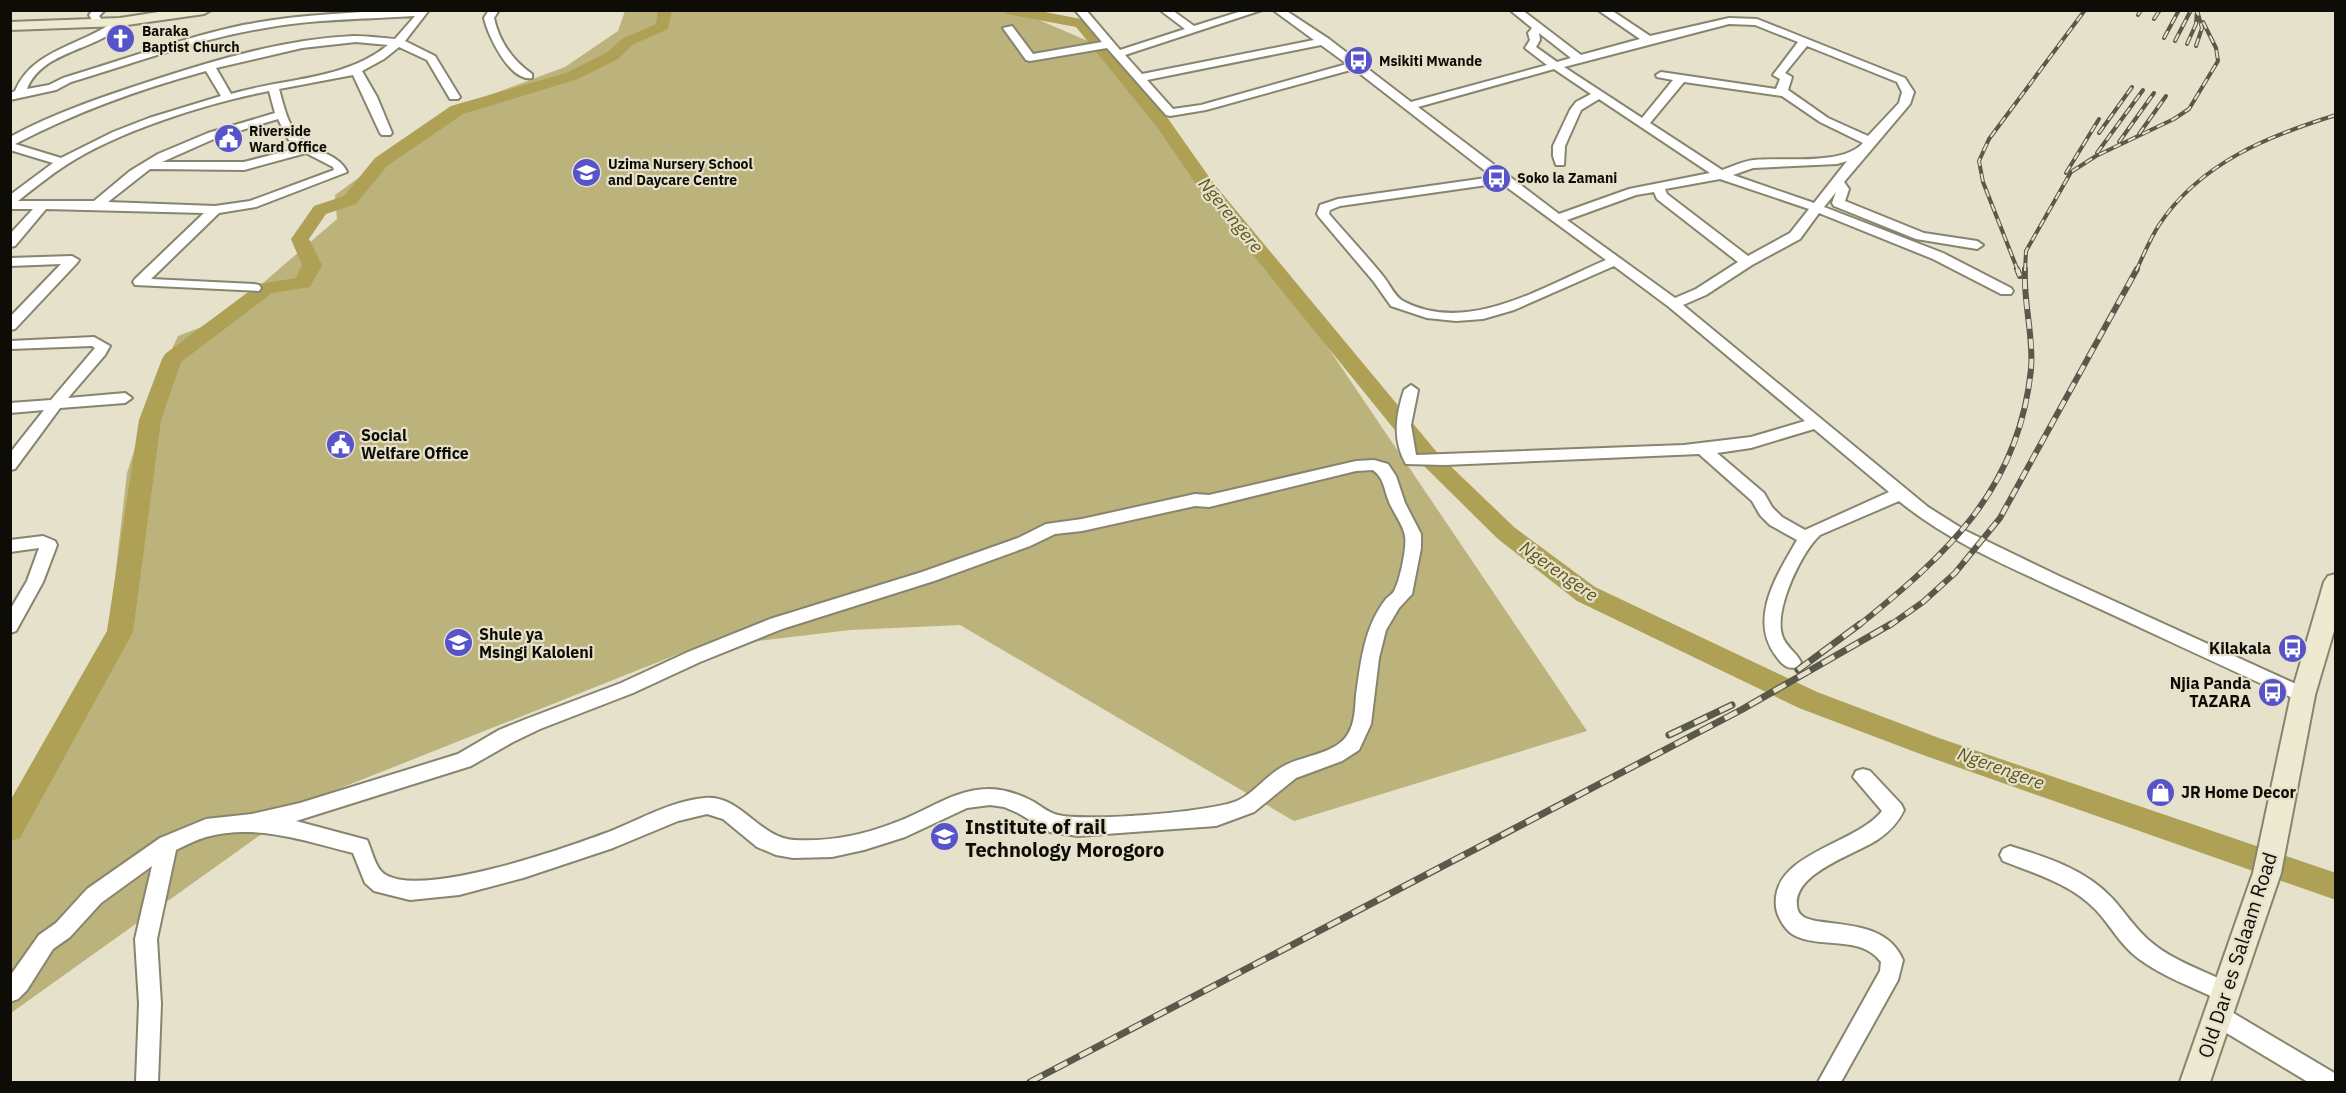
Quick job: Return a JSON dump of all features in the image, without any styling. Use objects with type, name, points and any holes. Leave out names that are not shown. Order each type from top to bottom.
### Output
[{"type":"main road","points":[[10,26],[100,17],[120,22],[204,10]]},
{"type":"main road","name":"Old Dar es Salaam Road","points":[[2195,1083],[2270,861],[2303,695],[2327,643],[2336,582]]},
{"type":"street","points":[[494,10],[489,18],[492,32],[516,69],[528,76]]},
{"type":"street","points":[[1080,10],[1165,111],[1178,113],[1356,65]]},
{"type":"street","points":[[1165,10],[1194,31]]},
{"type":"street","points":[[1118,54],[1257,10]]},
{"type":"street","points":[[1278,10],[1356,65],[1503,179],[1674,304],[1900,494],[1970,540],[2303,695]]},
{"type":"street","points":[[1515,10],[1579,59]]},
{"type":"street","points":[[1603,10],[1648,40]]},
{"type":"street","points":[[10,144],[48,122],[102,85],[192,42],[258,25],[319,18],[424,11]]},
{"type":"street","points":[[10,203],[62,162],[134,127],[226,97],[356,70],[367,65],[416,24],[424,11]]},
{"type":"street","points":[[1410,106],[1648,40],[1728,21],[1743,20],[1756,22],[1903,81],[1908,92],[1907,99],[1859,154],[1838,183],[1843,189],[1794,236],[1781,245],[1747,262],[1701,292],[1674,304]]},
{"type":"street","points":[[16,95],[33,70],[60,53],[106,33],[120,22]]},
{"type":"street","points":[[1540,27],[1533,33],[1535,40],[1530,48],[1721,175],[1827,203],[1921,236],[1977,245]]},
{"type":"street","points":[[1008,28],[1030,58],[1110,44]]},
{"type":"street","points":[[16,95],[52,88],[62,82],[102,85],[209,66],[290,47],[363,39],[397,42],[431,58],[454,97]]},
{"type":"street","points":[[1139,78],[1325,42]]},
{"type":"street","points":[[1784,93],[1782,86],[1787,77],[1778,75],[1804,42]]},
{"type":"street","points":[[209,66],[226,97]]},
{"type":"street","points":[[356,70],[371,97],[386,133]]},
{"type":"street","points":[[1661,75],[1784,93],[1824,120],[1871,142]]},
{"type":"street","points":[[1642,124],[1681,78]]},
{"type":"street","points":[[10,203],[215,210],[252,204],[341,172],[338,165],[304,150],[288,132],[273,86]]},
{"type":"street","points":[[1560,162],[1556,150],[1563,133],[1571,123],[1575,109],[1598,94]]},
{"type":"street","points":[[97,205],[147,165],[201,139],[281,115]]},
{"type":"street","points":[[10,144],[30,154],[62,162]]},
{"type":"street","points":[[147,165],[244,166],[304,150]]},
{"type":"street","points":[[1557,219],[1650,187],[1659,189],[1721,175],[1754,164],[1837,160],[1859,154]]},
{"type":"street","points":[[1503,179],[1338,203],[1324,208],[1323,214],[1385,284],[1396,303],[1441,316],[1459,318],[1487,315],[1523,302],[1615,261]]},
{"type":"street","points":[[1659,189],[1661,196],[1747,262]]},
{"type":"street","points":[[1827,203],[2006,291]]},
{"type":"street","points":[[10,243],[43,205]]},
{"type":"street","points":[[215,210],[140,282],[254,288]]},
{"type":"street","points":[[1903,242],[1921,236]]},
{"type":"street","points":[[10,262],[72,260],[10,326]]},
{"type":"street","points":[[10,345],[94,341],[103,346],[10,465]]},
{"type":"street","points":[[1411,390],[1403,420],[1407,450],[1411,460]]},
{"type":"street","points":[[10,408],[125,398]]},
{"type":"street","points":[[10,992],[19,983],[46,942],[63,930],[94,896],[167,844],[206,828],[252,823],[300,812],[464,760],[506,736],[533,724],[627,688],[694,657],[776,624],[928,577],[1024,542],[1052,528],[1082,525],[1195,500],[1209,501],[1356,466],[1411,460],[1440,462],[1549,454],[1704,450],[1756,442],[1816,423]]},
{"type":"street","points":[[1704,450],[1758,497],[1766,511],[1776,521],[1806,538]]},
{"type":"street","points":[[252,823],[287,827],[360,846],[372,876],[381,884],[410,891],[459,886],[523,869],[606,842],[676,813],[707,807],[719,808],[730,813],[764,841],[793,849],[832,848],[864,841],[897,831],[965,800],[990,797],[1006,799],[1050,823],[1078,827],[1216,817],[1246,806],[1289,772],[1335,755],[1352,744],[1362,724],[1370,658],[1377,629],[1393,603],[1403,594],[1413,548],[1411,527],[1397,503],[1388,476],[1382,468],[1374,465]]},
{"type":"street","points":[[1792,662],[1780,650],[1773,634],[1771,620],[1806,538],[1814,531],[1900,494]]},
{"type":"street","points":[[10,546],[49,543],[19,598],[10,627]]},
{"type":"street","points":[[1828,1083],[1890,973],[1892,960],[1882,946],[1859,937],[1801,928],[1792,920],[1785,907],[1785,890],[1797,876],[1816,862],[1865,837],[1890,819],[1894,810],[1863,777]]},
{"type":"street","points":[[147,1083],[150,1004],[146,939],[167,844]]},
{"type":"street","points":[[2010,855],[2048,867],[2090,891],[2105,905],[2122,929],[2145,951],[2221,1003],[2328,1083]]},
{"type":"shaded area","points":[[625,11],[1018,11],[1123,56],[1275,269],[1587,731],[1294,821],[960,625],[850,630],[691,649],[308,801],[11,1013],[11,805],[109,630],[127,473],[155,386],[178,336],[220,320],[337,219],[335,195],[455,108],[565,67],[618,31]]},
{"type":"waterway","points":[[10,829],[120,632],[150,420],[172,359],[266,288],[303,283],[312,265],[300,239],[320,210],[350,200],[381,162],[457,110],[572,76],[612,56],[627,42],[663,26],[665,10]]},
{"type":"waterway","name":"Ngerengere","points":[[1007,10],[1081,23],[1163,124],[1204,183],[1432,461],[1506,533],[1586,594],[1808,700],[1933,747],[2336,887]]},
{"type":"railway","points":[[2018,271],[1983,182],[1979,161],[1989,139],[2085,10]]},
{"type":"railway","points":[[2138,15],[2141,10]]},
{"type":"railway","points":[[2154,19],[2160,10]]},
{"type":"railway","points":[[2164,38],[2179,10]]},
{"type":"railway","points":[[2175,41],[2191,10]]},
{"type":"railway","points":[[2187,44],[2196,24],[2197,10],[2202,28],[2196,46]]},
{"type":"railway","points":[[2025,271],[2026,251],[2071,172],[2096,156],[2174,119],[2189,109],[2218,61],[2216,48],[2203,22]]},
{"type":"railway","points":[[2099,133],[2132,87]]},
{"type":"railway","points":[[2097,153],[2143,90]]},
{"type":"railway","points":[[2119,142],[2154,93]]},
{"type":"railway","points":[[2139,134],[2166,96]]},
{"type":"railway","points":[[2137,270],[2159,225],[2176,203],[2215,168],[2285,132],[2336,115]]},
{"type":"railway","points":[[2066,173],[2099,119]]},
{"type":"railway","points":[[2017,269],[2020,276]]},
{"type":"railway","points":[[1889,626],[1923,602],[1955,573],[2000,518],[2137,270]]},
{"type":"railway","points":[[1858,626],[1890,600],[1948,545],[1973,516],[1994,485],[2011,450],[2024,412],[2032,357],[2025,271]]},
{"type":"railway","points":[[1798,670],[1860,624]]},
{"type":"railway","points":[[1030,1082],[1741,710],[1891,624]]},
{"type":"railway","points":[[1669,735],[1732,705]]},
{"type":"place","name":"Baraka Baptist Church","points":[[121,39]]},
{"type":"place","name":"Msikiti Mwande","points":[[1358,61]]},
{"type":"place","name":"Riverside Ward Office","points":[[228,139]]},
{"type":"place","name":"Uzima Nursery School and Daycare Centre","points":[[587,172]]},
{"type":"place","name":"Soko la Zamani","points":[[1496,178]]},
{"type":"place","name":"Social Welfare Office","points":[[340,444]]},
{"type":"place","name":"Shule ya Msingi Kaloleni","points":[[458,643]]},
{"type":"place","name":"Kilakala","points":[[2292,648]]},
{"type":"place","name":"Njia Panda TAZARA","points":[[2272,692]]},
{"type":"place","name":"JR Home Decor","points":[[2160,792]]},
{"type":"place","name":"Institute of rail Technology Morogoro","points":[[944,837]]}]
